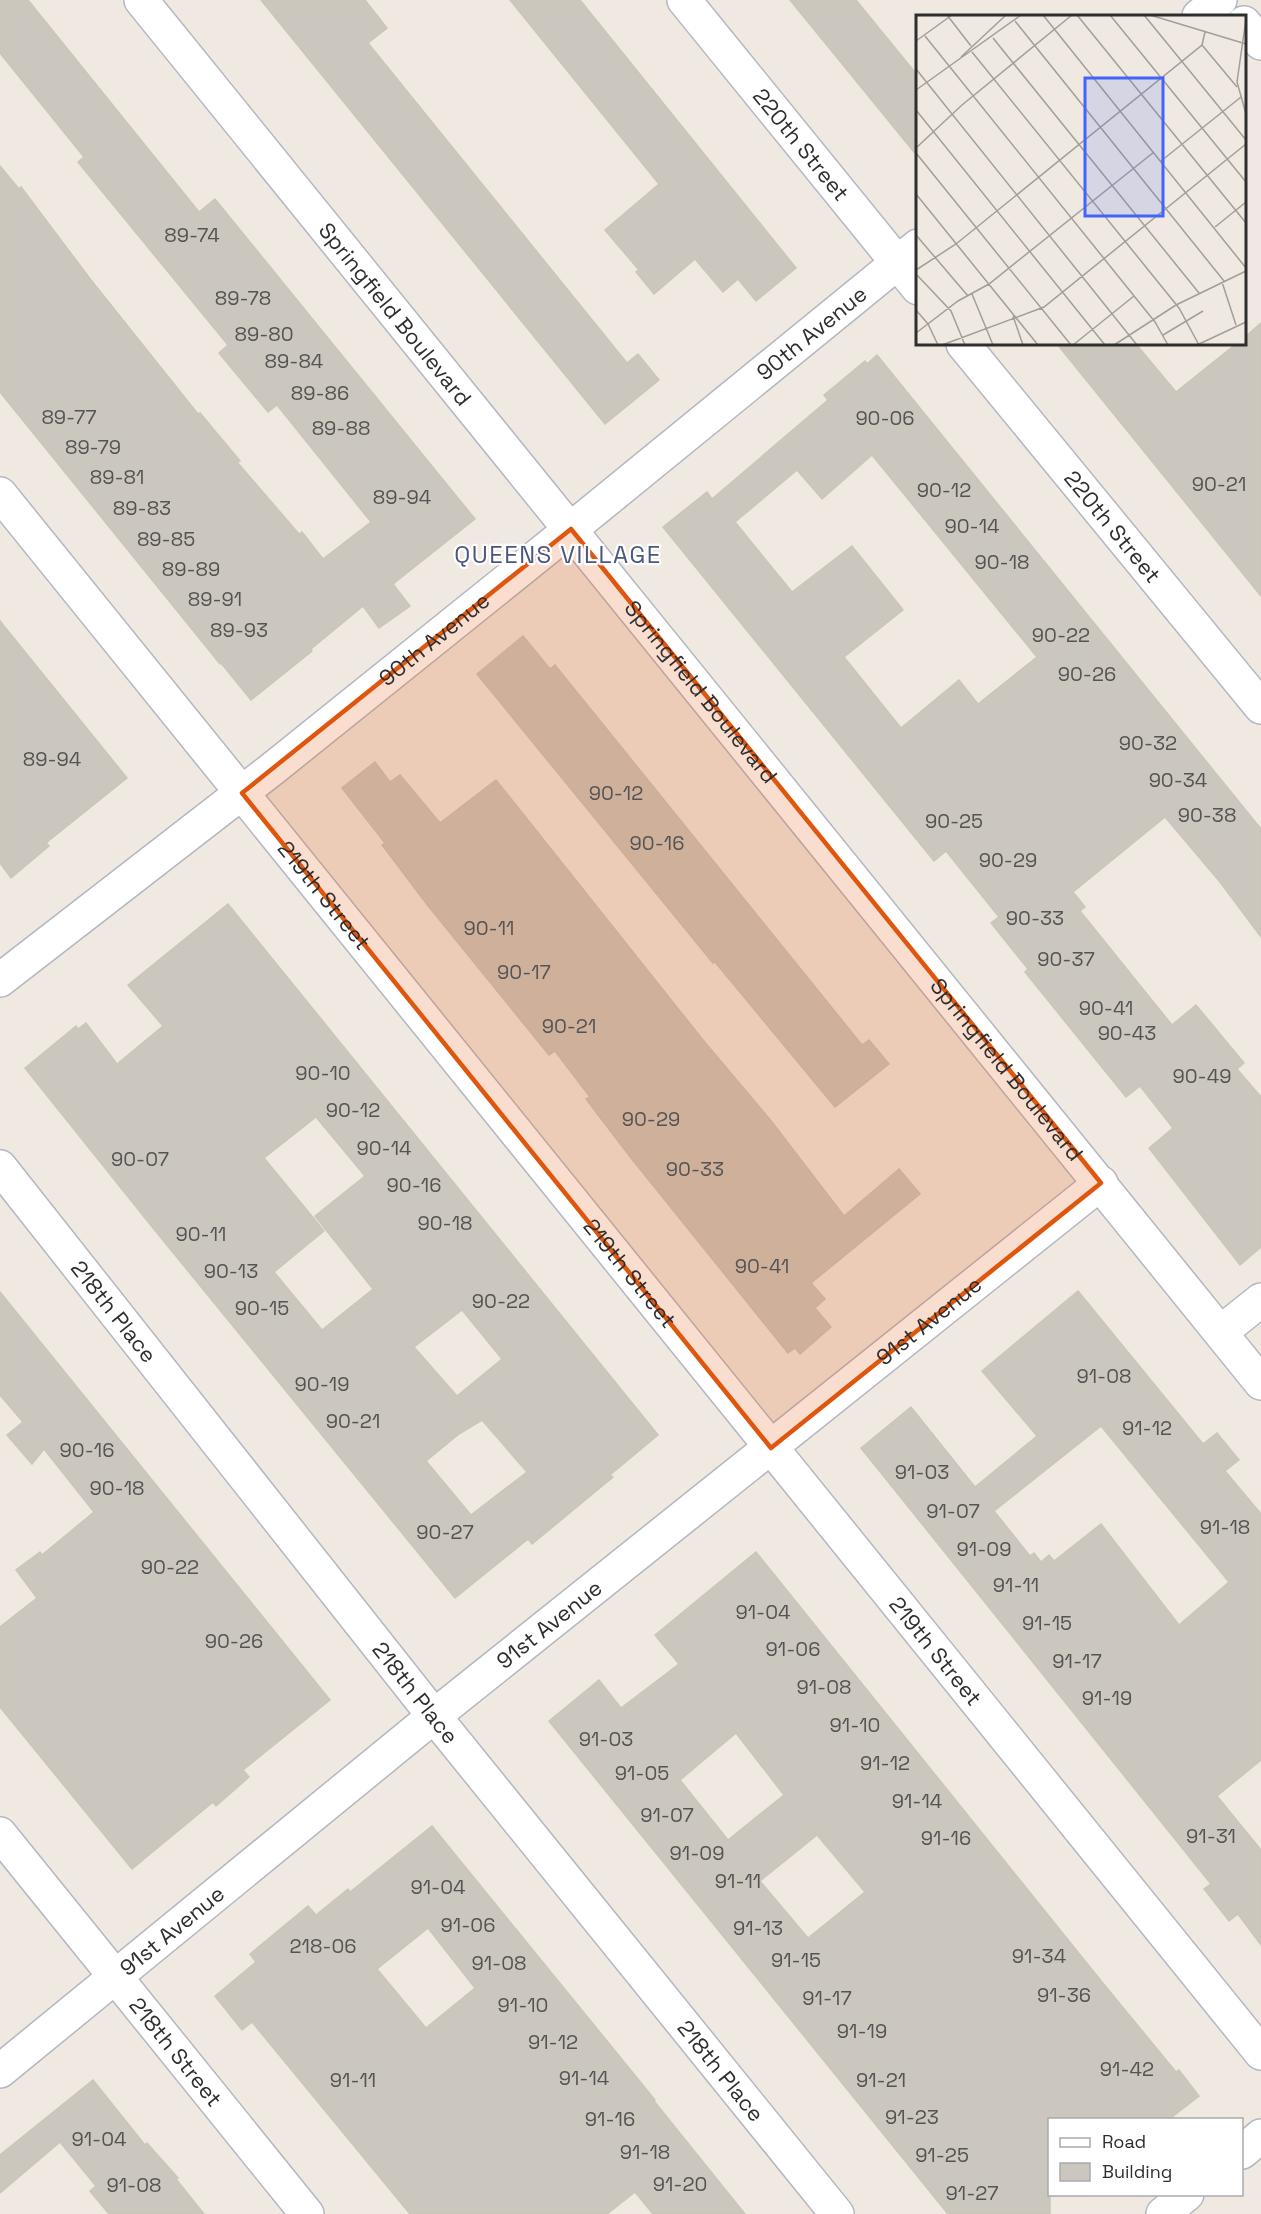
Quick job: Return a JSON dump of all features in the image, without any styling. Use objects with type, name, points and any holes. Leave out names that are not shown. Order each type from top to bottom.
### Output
[{"type":"street","name":"Springfield Boulevard","points":[[141,0],[1261,1383]]},
{"type":"street","name":"220th Street","points":[[684,0],[907,254],[916,282]]},
{"type":"street","points":[[1200,15],[1220,0]]},
{"type":"street","points":[[1226,0],[1238,15]]},
{"type":"street","points":[[1246,24],[1261,43]]},
{"type":"street","name":"90th Avenue","points":[[0,980],[242,793],[571,529],[907,254]]},
{"type":"street","name":"220th Street","points":[[964,345],[1261,707]]},
{"type":"street","name":"219th Street","points":[[0,494],[1261,2053]]},
{"type":"street","name":"218th Place","points":[[0,1167],[434,1716],[837,2214]]},
{"type":"street","name":"91st Avenue","points":[[0,2071],[434,1716],[1101,1183]]},
{"type":"street","points":[[1221,1332],[1261,1300]]},
{"type":"street","name":"218th Street","points":[[0,1834],[307,2214]]},
{"type":"street","points":[[1243,2151],[1261,2136]]},
{"type":"street","points":[[1162,2214],[1184,2196]]},
{"type":"highlighted area","points":[[571,529],[1101,1183],[771,1448],[242,793]]},
{"type":"building","points":[[0,0],[28,0],[199,212],[215,199],[475,519],[393,584],[410,606],[379,628],[363,606],[251,700],[0,392],[0,166],[19,189],[21,187],[91,280],[198,414],[200,413],[240,461],[237,462],[299,534],[302,532],[323,559],[371,522],[277,405],[268,412],[219,353],[228,345],[78,162],[84,157],[0,53]]},
{"type":"building","points":[[261,0],[365,0],[387,28],[368,43],[627,363],[638,354],[659,380],[605,424]]},
{"type":"building","points":[[510,0],[580,0],[796,268],[756,301],[738,279],[723,292],[695,259],[654,294],[636,272],[639,270],[605,230],[659,184]]},
{"type":"building","points":[[790,0],[856,0],[916,74],[916,155]]},
{"type":"building","points":[[1261,323],[1261,596],[1058,345],[1137,345],[1176,392],[1235,345],[1246,345],[1246,336]]},
{"type":"building","points":[[877,355],[1261,829],[1261,937],[1220,882],[1165,817],[1073,892],[1085,907],[1080,911],[1172,1025],[1196,1005],[1244,1063],[1237,1069],[1261,1097],[1261,1247],[1240,1265],[1149,1148],[1173,1128],[1140,1086],[1126,1097],[1025,972],[1028,969],[991,923],[999,917],[946,851],[934,861],[663,527],[707,492],[712,499],[828,400],[824,395],[865,361],[867,364]],"holes":[[[872,455],[1037,657],[978,704],[959,680],[901,728],[844,657],[903,610],[852,546],[792,592],[735,522],[797,470],[822,499]]]},
{"type":"building","points":[[0,621],[127,778],[46,843],[49,846],[11,878],[0,863]]},
{"type":"building","points":[[523,636],[550,669],[555,665],[862,1045],[869,1040],[889,1064],[835,1107],[715,962],[713,963],[477,674]]},
{"type":"building","points":[[375,762],[390,782],[400,775],[440,823],[496,780],[703,1040],[772,1122],[844,1216],[899,1169],[920,1194],[811,1283],[825,1299],[815,1308],[831,1327],[800,1354],[795,1348],[788,1353],[631,1158],[586,1099],[590,1097],[555,1051],[549,1055],[429,907],[382,845],[385,843],[342,788]]},
{"type":"building","points":[[228,904],[658,1435],[610,1475],[613,1477],[532,1544],[528,1539],[455,1598],[25,1068],[76,1026],[78,1029],[86,1023],[117,1064],[163,1026],[128,985]],"holes":[[[316,1117],[365,1176],[315,1216],[373,1289],[322,1330],[274,1272],[324,1231],[264,1158]],[[462,1310],[502,1359],[457,1396],[414,1347]],[[482,1420],[527,1472],[471,1515],[426,1461],[459,1434]]]},
{"type":"building","points":[[1078,1291],[1203,1444],[1217,1433],[1239,1460],[1225,1471],[1261,1514],[1261,1760],[1217,1796],[1261,1850],[1261,1945],[1238,1914],[1229,1921],[1204,1889],[1211,1884],[861,1448],[911,1407],[975,1487],[1037,1436],[982,1371]],"holes":[[[1101,1426],[1229,1582],[1179,1625],[1101,1524],[1054,1561],[1049,1555],[1041,1562],[1034,1553],[1030,1556],[994,1511]]]},
{"type":"building","points":[[0,1292],[330,1700],[243,1770],[249,1777],[216,1806],[213,1802],[132,1869],[0,1707],[0,1627],[37,1598],[16,1570],[40,1552],[42,1555],[94,1512],[44,1449],[32,1464],[7,1435],[23,1422],[0,1395]]},
{"type":"building","points":[[756,1552],[1102,1982],[1176,2072],[1179,2070],[1199,2096],[1171,2118],[1048,2118],[1050,2214],[948,2214],[549,1721],[599,1680],[621,1708],[679,1664],[655,1635]],"holes":[[[736,1733],[784,1795],[728,1840],[680,1780]],[[817,1835],[865,1892],[808,1938],[760,1881]]]},
{"type":"building","points":[[432,1826],[745,2214],[653,2214],[635,2192],[607,2214],[410,2214],[252,2022],[242,2030],[215,1996],[256,1962],[250,1954],[308,1906],[316,1915],[348,1889],[350,1892]],"holes":[[[428,1928],[475,1988],[426,2028],[377,1969]]]},
{"type":"building","points":[[93,2080],[145,2145],[147,2143],[178,2178],[176,2179],[204,2214],[109,2214],[90,2191],[96,2186],[60,2142],[0,2193],[0,2155]]},
{"type":"district","name":"QUEENS VILLAGE","points":[[558,555]]}]
